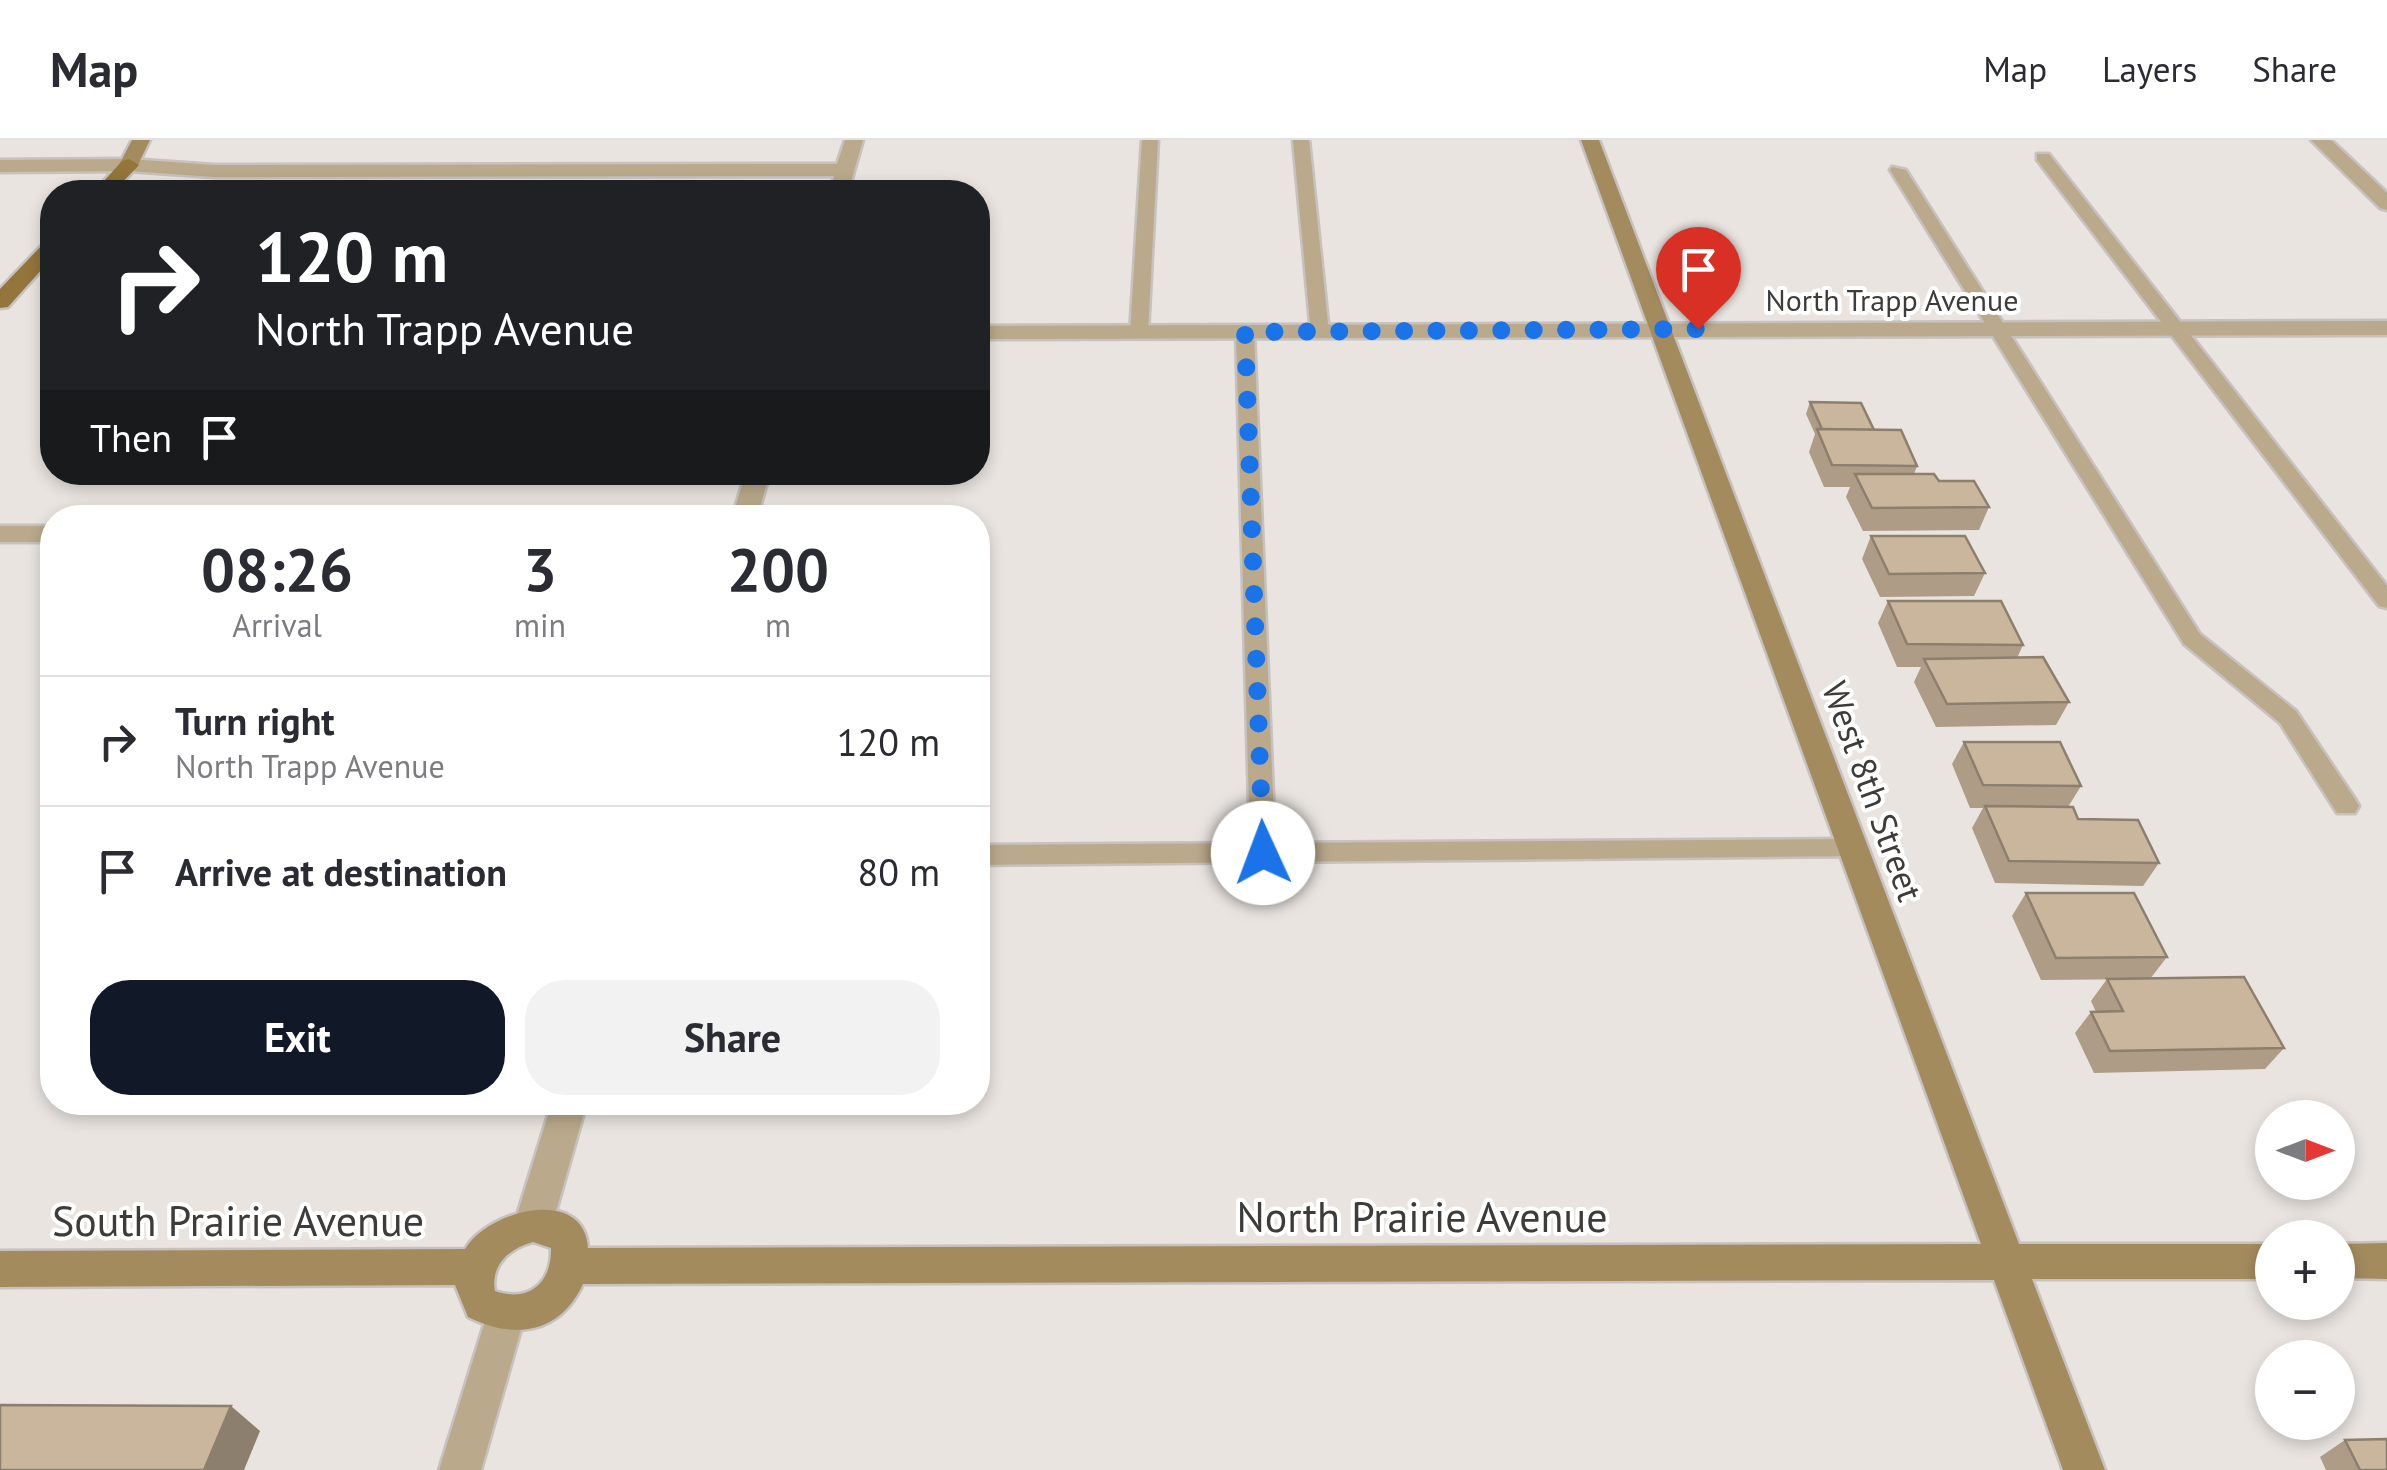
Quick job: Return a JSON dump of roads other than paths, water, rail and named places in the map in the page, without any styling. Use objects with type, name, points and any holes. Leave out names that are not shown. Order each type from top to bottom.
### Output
[{"type":"main road","points":[[115,180],[129,166]]},
{"type":"main road","points":[[0,302],[40,259]]},
{"type":"street","points":[[129,166],[141,140]]},
{"type":"street","points":[[842,180],[854,140]]},
{"type":"street","name":"West 8th Street","points":[[1590,140],[2084,1470]]},
{"type":"street","points":[[2320,140],[2387,204]]},
{"type":"street","points":[[0,166],[129,166],[214,172],[845,170]]},
{"type":"street","name":"North Trapp Avenue","points":[[990,332],[2387,328]]},
{"type":"street","points":[[0,534],[40,534]]},
{"type":"street","points":[[534,1224],[566,1115]]},
{"type":"street","points":[[534,1224],[548,1226],[569,1240],[572,1266],[566,1282],[541,1306],[506,1316],[481,1305],[473,1281],[482,1255],[505,1234],[534,1224]]},
{"type":"street","name":"North Prairie Avenue","points":[[572,1266],[2255,1261]]},
{"type":"street","points":[[2355,1261],[2387,1261]]},
{"type":"street","name":"South Prairie Avenue","points":[[0,1268],[476,1267]]},
{"type":"street","points":[[460,1470],[506,1316]]},
{"type":"lane","points":[[1139,332],[1150,140]]},
{"type":"lane","points":[[1301,140],[1320,332]]},
{"type":"lane","points":[[2043,156],[2387,602]]},
{"type":"lane","points":[[1898,170],[2192,639],[2288,717],[2346,806]]},
{"type":"lane","points":[[1245,332],[1263,853]]},
{"type":"lane","points":[[990,855],[1855,849]]}]
